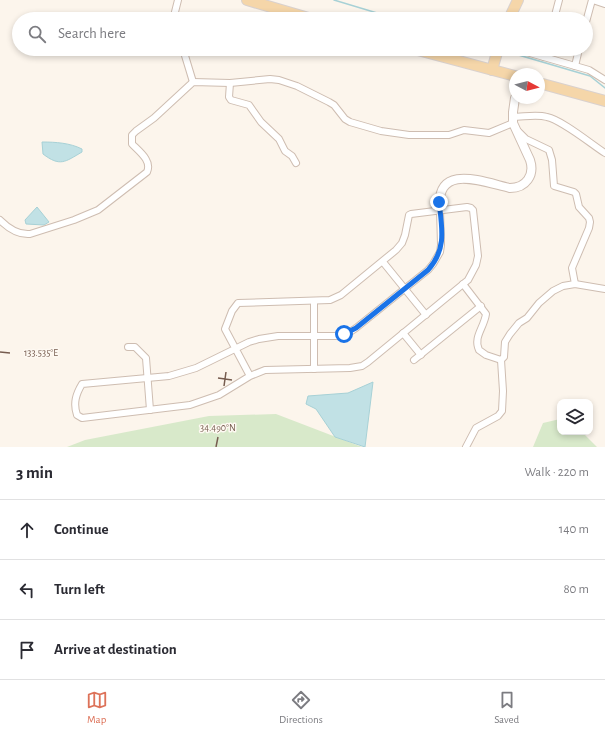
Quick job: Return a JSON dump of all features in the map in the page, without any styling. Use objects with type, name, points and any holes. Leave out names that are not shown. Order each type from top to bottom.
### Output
[{"type":"main road","points":[[247,0],[288,12]]},
{"type":"main road","points":[[512,12],[518,0]]},
{"type":"main road","points":[[440,56],[509,74]]},
{"type":"main road","points":[[492,70],[496,56]]},
{"type":"main road","points":[[545,85],[605,102]]},
{"type":"street","points":[[175,12],[178,0]]},
{"type":"street","points":[[556,12],[559,0]]},
{"type":"street","points":[[589,12],[592,0]]},
{"type":"street","points":[[596,0],[605,3]]},
{"type":"street","points":[[185,56],[193,82]]},
{"type":"street","points":[[540,56],[590,70],[605,78]]},
{"type":"street","points":[[575,66],[577,56]]},
{"type":"street","points":[[0,220],[14,230],[23,234],[30,234],[74,220],[98,210],[147,172],[149,167],[148,163],[132,144],[132,135],[154,118],[193,82],[230,83],[270,79],[279,80],[297,86],[329,102],[334,105],[344,119],[350,122],[381,131],[409,135],[449,135],[464,130],[489,133],[541,116],[549,117],[559,122],[605,153]]},
{"type":"street","points":[[230,83],[229,97],[231,100],[249,105],[261,122],[279,139],[285,151],[292,156],[296,163]]},
{"type":"street","points":[[250,376],[236,349],[225,329],[232,311],[238,304],[314,302],[330,300],[341,295],[382,262],[402,243],[407,228],[409,215],[440,210],[467,207],[473,210],[478,256],[476,265],[468,280],[362,366],[350,368],[265,370],[250,376],[219,395],[190,405],[82,418],[77,415],[75,401],[82,384],[169,376],[189,371],[236,349],[250,342],[270,337],[336,336],[350,332],[428,270],[433,264],[440,252],[441,245],[440,210],[439,202],[442,189],[450,181],[456,178],[470,178],[510,188],[519,187],[530,177],[532,166],[514,124],[515,104]]},
{"type":"street","points":[[514,124],[526,139],[549,150],[552,160],[554,186],[574,192],[576,194],[579,207],[589,218],[589,228],[572,268],[575,284]]},
{"type":"street","points":[[382,262],[426,315]]},
{"type":"street","points":[[463,284],[486,314],[483,327],[477,336],[477,346],[481,353],[501,360]]},
{"type":"street","points":[[466,447],[476,428],[498,416],[502,411],[503,391],[501,360],[504,357],[505,342],[519,323],[527,318],[539,303],[553,291],[564,286],[575,284],[605,289]]},
{"type":"street","points":[[314,302],[314,369]]},
{"type":"street","points":[[414,360],[481,306]]},
{"type":"street","points":[[404,333],[421,355]]},
{"type":"street","points":[[128,347],[135,347],[146,358],[150,410]]},
{"type":"green space","points":[[276,414],[362,447],[67,447],[85,440],[209,416]]},
{"type":"green space","points":[[557,420],[557,435],[585,435],[597,447],[533,447],[543,423]]},
{"type":"water","points":[[42,142],[68,144],[82,149],[82,152],[62,162],[54,161],[43,154]]},
{"type":"water","points":[[37,207],[49,222],[44,225],[26,224],[25,220]]},
{"type":"water","points":[[373,382],[365,447],[335,437],[316,409],[306,404],[308,396],[348,393]]},
{"type":"waterway","points":[[334,0],[374,12]]},
{"type":"waterway","points":[[522,56],[590,76],[605,88]]},
{"type":"route","points":[[344,334],[356,328],[428,270],[433,264],[440,252],[441,245],[439,202]]}]
